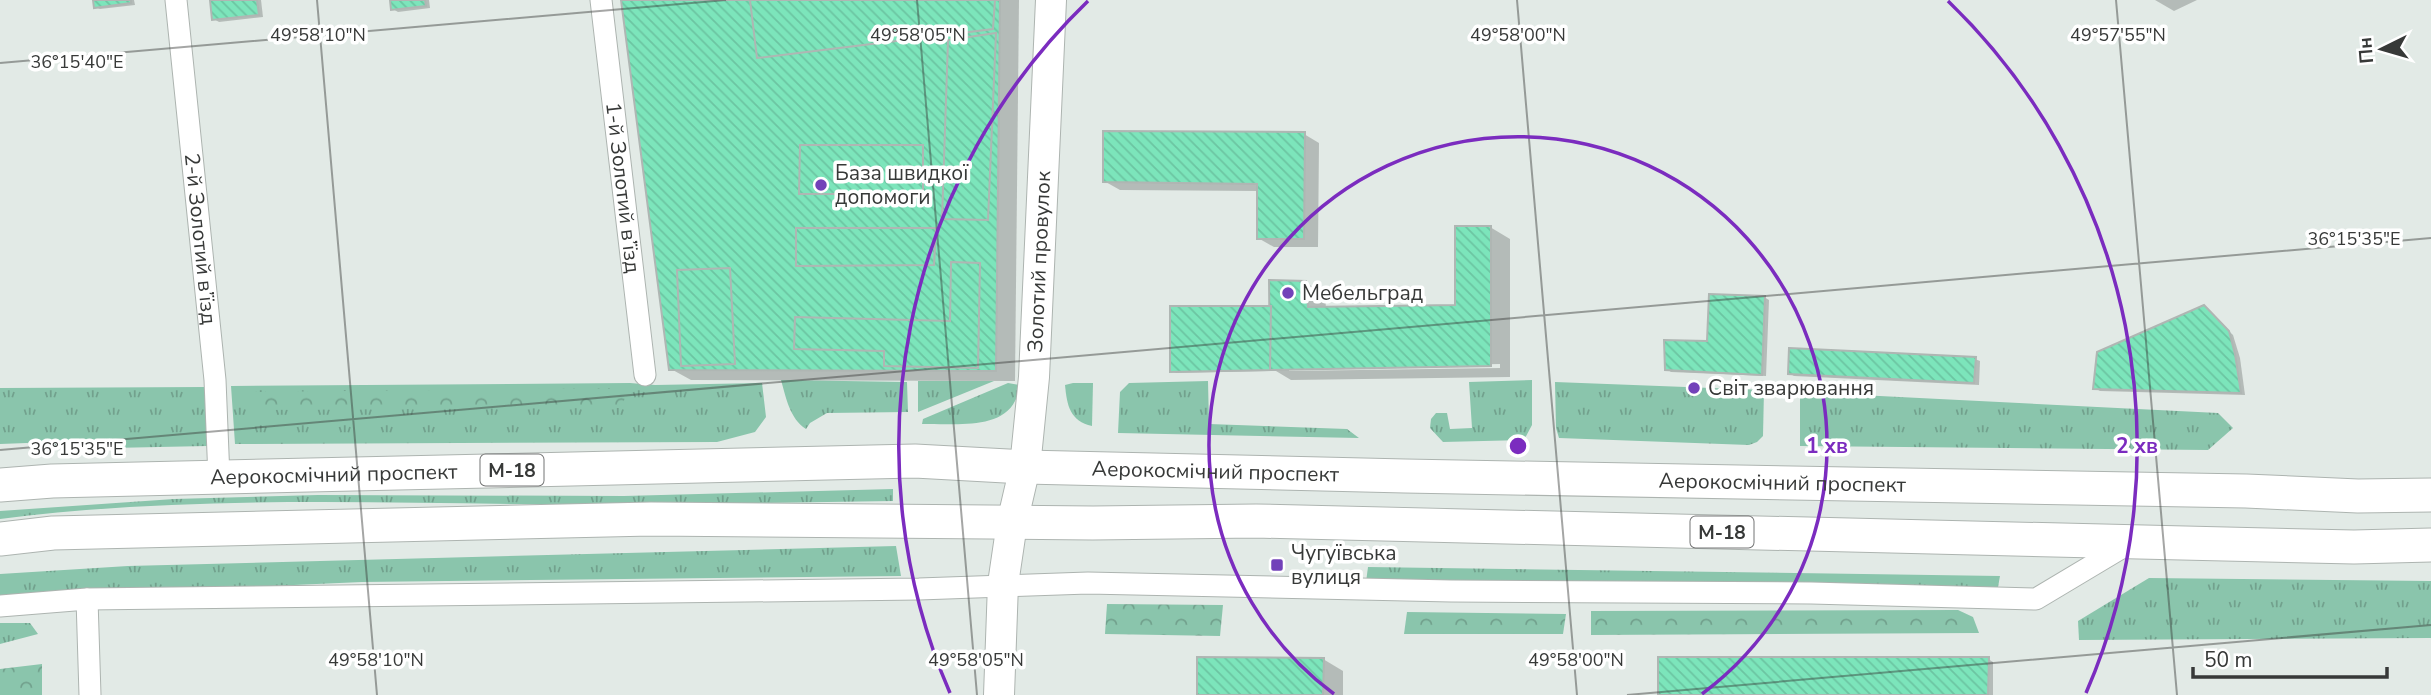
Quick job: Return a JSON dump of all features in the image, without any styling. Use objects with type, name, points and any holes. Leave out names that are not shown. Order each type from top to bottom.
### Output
[{"type":"main road","name":"Золотий провулок","points":[[1012,523],[1025,467],[1034,377],[1051,0]]},
{"type":"main road","name":"Аерокосмічний проспект","points":[[0,485],[52,481],[915,461],[1025,467],[1446,477],[2232,491],[2358,496],[2431,495]]},
{"type":"main road","name":"М-18","points":[[0,539],[52,533],[638,519],[1012,523],[1256,521],[2354,547],[2431,545]]},
{"type":"main road","points":[[999,695],[1003,584],[1012,523]]},
{"type":"street","name":"2-й Золотий в’їзд","points":[[176,0],[215,380],[219,478]]},
{"type":"street","name":"1-й Золотий в’їзд","points":[[601,0],[645,374]]},
{"type":"street","points":[[0,606],[87,599],[919,589],[1088,583],[1451,591],[1811,593],[2036,599],[2132,541]]},
{"type":"street","points":[[87,599],[90,695]]},
{"type":"green space","points":[[781,380],[907,382],[908,412],[827,413],[810,423],[806,429],[792,414]]},
{"type":"green space","points":[[1532,380],[1532,425],[1524,440],[1443,442],[1430,428],[1431,419],[1436,413],[1447,413],[1450,429],[1472,428],[1469,382]]},
{"type":"green space","points":[[918,381],[994,381],[918,412]]},
{"type":"green space","points":[[1208,381],[1209,424],[1347,429],[1359,438],[1118,433],[1120,392],[1129,383]]},
{"type":"green space","points":[[1555,382],[1764,390],[1763,436],[1749,445],[1559,438],[1556,428]]},
{"type":"green space","points":[[762,383],[766,417],[755,432],[717,442],[235,444],[231,386]]},
{"type":"green space","points":[[1008,383],[1020,385],[1018,393],[1008,411],[998,417],[973,423],[922,424],[923,419]]},
{"type":"green space","points":[[1093,383],[1092,426],[1079,420],[1071,412],[1065,385]]},
{"type":"green space","points":[[206,387],[207,446],[63,449],[27,443],[0,444],[0,388]]},
{"type":"green space","points":[[629,388],[621,408],[252,410],[251,392]]},
{"type":"green space","points":[[1800,392],[2218,413],[2233,428],[2208,450],[1800,446]]},
{"type":"green space","points":[[893,489],[893,501],[612,504],[259,502],[129,507],[0,519],[0,511],[174,499],[318,495],[624,496]]},
{"type":"green space","points":[[896,546],[901,576],[362,582],[0,598],[0,574],[128,566]]},
{"type":"green space","points":[[1368,567],[2000,576],[1998,587],[1366,582]]},
{"type":"green space","points":[[2149,578],[2431,581],[2431,638],[2079,640],[2078,621]]},
{"type":"green space","points":[[1107,604],[1223,605],[1220,636],[1105,634]]},
{"type":"green space","points":[[1958,610],[1973,617],[1979,633],[1591,635],[1591,611]]},
{"type":"green space","points":[[1407,612],[1566,614],[1563,634],[1404,634]]},
{"type":"green space","points":[[0,623],[30,623],[38,634],[0,644]]},
{"type":"green space","points":[[42,664],[42,695],[0,695],[0,669]]},
{"type":"building","points":[[93,0],[131,0],[131,3],[94,8]]},
{"type":"building","points":[[210,0],[257,0],[259,15],[212,20]]},
{"type":"building","points":[[390,0],[425,0],[426,6],[391,10]]},
{"type":"building","name":"База швидкої допомоги","points":[[621,0],[1000,0],[996,371],[669,370]]},
{"type":"building","points":[[750,0],[995,0],[993,29],[757,58]]},
{"type":"building","points":[[996,33],[988,220],[942,219],[948,40]]},
{"type":"building","points":[[1103,131],[1305,132],[1304,239],[1257,239],[1257,184],[1103,182]]},
{"type":"building","points":[[800,145],[923,145],[923,194],[799,194]]},
{"type":"building","name":"Мебельград","points":[[1455,226],[1491,226],[1491,366],[1270,370],[1269,280],[1306,281],[1308,307],[1455,305]]},
{"type":"building","points":[[796,228],[936,228],[934,265],[796,266]]},
{"type":"building","points":[[951,262],[980,263],[978,368],[884,366],[884,351],[794,349],[795,317],[950,321]]},
{"type":"building","points":[[730,268],[735,364],[681,366],[677,270]]},
{"type":"building","points":[[1709,294],[1765,296],[1762,375],[1665,370],[1664,340],[1707,341]]},
{"type":"building","points":[[2204,305],[2229,331],[2241,393],[2093,389],[2097,352]]},
{"type":"building","points":[[1170,306],[1271,306],[1270,370],[1170,372]]},
{"type":"building","points":[[1789,348],[1976,357],[1974,383],[1788,374]]},
{"type":"building","points":[[1197,657],[1324,658],[1323,695],[1197,695]]},
{"type":"building","points":[[1658,657],[1989,657],[1988,695],[1658,695]]},
{"type":"place","name":"База швидкої допомоги","points":[[821,185]]},
{"type":"place","name":"Мебельград","points":[[1288,293]]},
{"type":"place","name":"Світ зварювання","points":[[1694,388]]},
{"type":"place","name":"Чугуївська вулиця","points":[[1277,565]]}]
